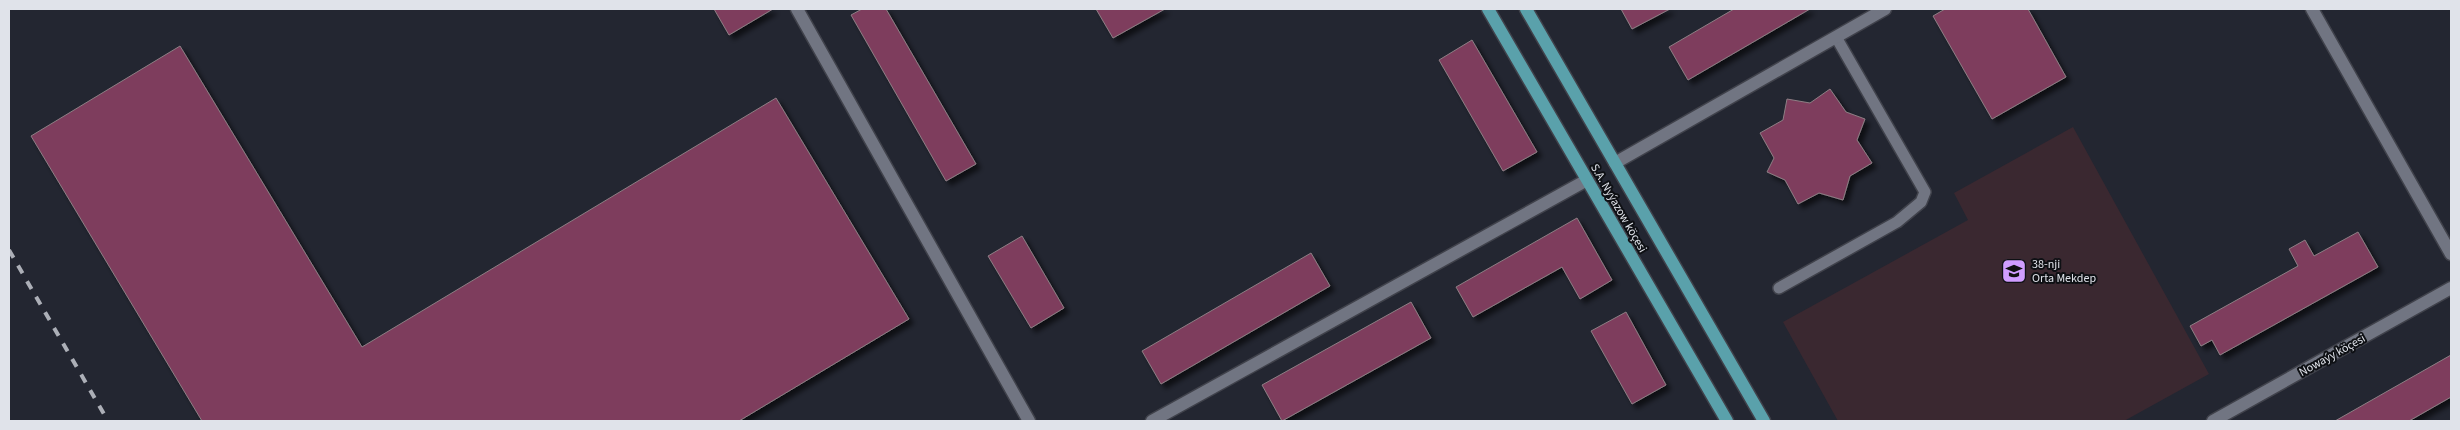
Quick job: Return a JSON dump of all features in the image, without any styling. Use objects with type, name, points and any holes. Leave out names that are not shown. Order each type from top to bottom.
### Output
[{"type":"main road","name":"S.A. Nyýazow köçesi","points":[[1488,9],[1727,421]]},
{"type":"main road","name":"S.A. Nyýazow köçesi","points":[[1526,9],[1764,421]]},
{"type":"street","points":[[798,9],[1029,421]]},
{"type":"street","points":[[1615,163],[1836,37],[1872,12],[1885,9]]},
{"type":"street","points":[[2312,9],[2451,254]]},
{"type":"street","points":[[1152,421],[1587,180]]},
{"type":"street","name":"Nowaýy köçesi","points":[[2213,421],[2451,288]]},
{"type":"lane","points":[[1779,288],[1897,222],[1921,202],[1925,192],[1836,37]]},
{"type":"shaded area","name":"38-nji Orta Mekdep","points":[[2073,127],[2209,374],[2124,421],[1838,421],[1783,322],[1968,220],[1954,193]]},
{"type":"building","points":[[714,9],[773,9],[729,35]]},
{"type":"building","points":[[862,9],[886,9],[976,164],[946,181],[851,15]]},
{"type":"building","points":[[1096,9],[1165,9],[1113,38]]},
{"type":"building","points":[[1621,9],[1670,9],[1632,29]]},
{"type":"building","points":[[1734,9],[1810,9],[1688,80],[1669,47]]},
{"type":"building","points":[[1945,9],[2028,9],[2066,77],[1992,119],[1933,16]]},
{"type":"building","points":[[1472,40],[1537,152],[1503,171],[1439,60]]},
{"type":"building","points":[[180,46],[362,347],[776,98],[909,319],[739,421],[202,421],[31,136]]},
{"type":"building","points":[[1830,89],[1846,112],[1865,119],[1857,140],[1872,163],[1850,176],[1843,200],[1819,193],[1798,204],[1785,180],[1767,172],[1774,158],[1760,133],[1783,120],[1787,99],[1810,103]]},
{"type":"building","points":[[1577,218],[1612,280],[1580,299],[1562,267],[1473,317],[1456,287]]},
{"type":"building","points":[[2358,232],[2378,267],[2220,355],[2212,340],[2201,346],[2190,326],[2298,266],[2289,249],[2305,240],[2314,256]]},
{"type":"building","points":[[1022,236],[1064,308],[1031,328],[988,256]]},
{"type":"building","points":[[1311,253],[1330,286],[1161,384],[1142,351]]},
{"type":"building","points":[[1411,302],[1431,338],[1282,421],[1262,385]]},
{"type":"building","points":[[1626,312],[1666,385],[1632,404],[1591,331]]},
{"type":"building","points":[[2451,355],[2451,397],[2409,421],[2335,421]]},
{"type":"railway","points":[[9,250],[108,421]]},
{"type":"place","name":"38-nji Orta Mekdep","points":[[2014,271]]}]
